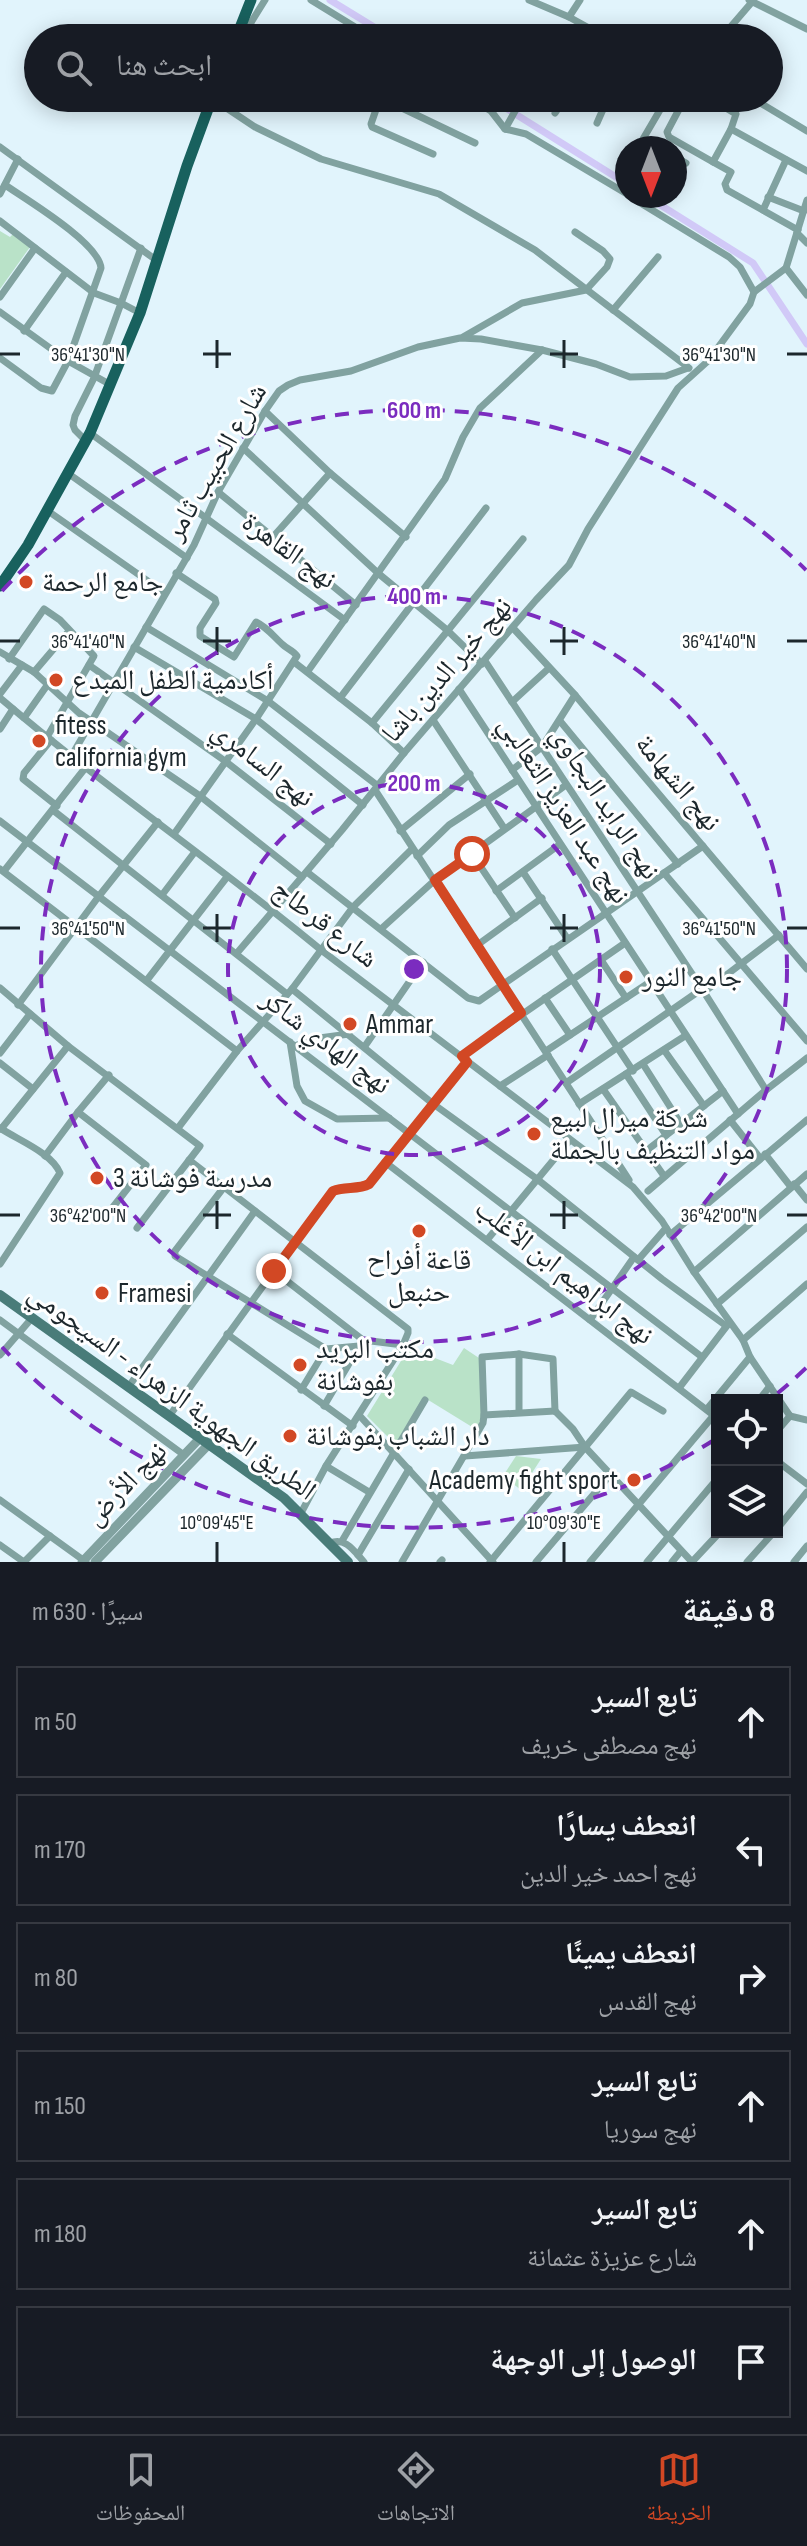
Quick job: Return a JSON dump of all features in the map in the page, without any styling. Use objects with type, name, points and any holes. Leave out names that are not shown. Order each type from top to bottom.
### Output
[{"type":"main road","points":[[243,24],[251,0]]},
{"type":"main road","points":[[0,586],[28,545],[88,437],[140,313],[210,112]]},
{"type":"main road","name":"الطريق الجهوية الزهراء - السيجومي","points":[[0,1295],[206,1440],[284,1498],[357,1560]]},
{"type":"street","points":[[246,24],[265,0]]},
{"type":"street","points":[[311,0],[350,24]]},
{"type":"street","points":[[529,0],[582,24]]},
{"type":"street","points":[[569,17],[580,0]]},
{"type":"street","points":[[732,24],[750,1],[807,29]]},
{"type":"street","points":[[232,112],[255,127],[321,159],[439,194],[535,250],[692,371]]},
{"type":"street","points":[[376,112],[372,127],[433,154]]},
{"type":"street","points":[[410,112],[475,143]]},
{"type":"street","points":[[492,112],[505,128],[526,134],[615,187]]},
{"type":"street","points":[[505,128],[513,112]]},
{"type":"street","points":[[597,123],[602,112]]},
{"type":"street","points":[[645,136],[659,112]]},
{"type":"street","points":[[678,112],[667,135],[731,172],[725,184],[727,190],[798,232],[807,243]]},
{"type":"street","points":[[713,162],[731,129],[736,114],[733,112]]},
{"type":"street","points":[[775,112],[807,131]]},
{"type":"street","points":[[731,129],[807,171]]},
{"type":"street","points":[[0,147],[156,260]]},
{"type":"street","points":[[0,194],[18,159]]},
{"type":"street","points":[[763,210],[786,160]]},
{"type":"street","points":[[0,358],[49,391],[55,388],[94,293],[101,264],[96,253],[68,229],[5,185]]},
{"type":"street","points":[[768,197],[804,211]]},
{"type":"street","points":[[649,208],[729,257],[755,291],[786,268],[807,200]]},
{"type":"street","points":[[0,221],[94,293],[140,313]]},
{"type":"street","points":[[460,338],[522,303],[586,290],[607,267],[610,259],[575,232]]},
{"type":"street","points":[[0,297],[35,248]]},
{"type":"street","points":[[88,437],[75,430],[73,422],[94,378],[141,248]]},
{"type":"street","points":[[613,310],[658,257]]},
{"type":"street","points":[[786,268],[807,295]]},
{"type":"street","points":[[24,331],[66,272]]},
{"type":"street","name":"نهج خير الدين باشا","points":[[237,953],[404,753],[574,559],[595,517],[678,388],[724,339],[750,304],[755,291]]},
{"type":"street","points":[[0,312],[68,361],[111,385]]},
{"type":"street","name":"شارع الحبيب ثامر","points":[[72,755],[187,558],[243,448],[279,391],[300,380],[351,371],[418,347],[460,338],[542,350],[596,364],[630,377],[666,376],[692,371]]},
{"type":"street","points":[[308,671],[445,479],[463,437],[480,408],[542,350]]},
{"type":"street","points":[[265,411],[330,473],[406,537]]},
{"type":"street","name":"نهج القاهرة","points":[[88,437],[206,518],[345,620]]},
{"type":"street","name":"نهج الرايد البجاوي","points":[[243,448],[379,574],[483,663],[542,747],[766,1090]]},
{"type":"street","points":[[272,538],[330,473]]},
{"type":"street","points":[[69,474],[187,558]]},
{"type":"street","points":[[218,492],[356,605]]},
{"type":"street","points":[[340,698],[486,508]]},
{"type":"street","points":[[48,511],[165,593]]},
{"type":"street","points":[[372,723],[523,539]]},
{"type":"street","points":[[174,834],[295,660],[295,652],[256,622],[234,657],[200,636],[200,628],[216,603],[215,599],[176,573]]},
{"type":"street","points":[[9,659],[44,609],[60,620],[94,656],[66,702],[49,739],[24,773],[23,779],[192,921],[365,1046],[432,1103],[537,1179],[636,1259],[727,1324],[679,1388]]},
{"type":"street","points":[[146,627],[268,701],[376,788],[400,831],[435,880],[633,1187]]},
{"type":"street","name":"نهج الشهامة","points":[[513,628],[575,695],[807,969]]},
{"type":"street","points":[[34,672],[69,631]]},
{"type":"street","points":[[134,647],[256,719],[363,805]]},
{"type":"street","points":[[0,652],[34,672],[66,702],[353,907],[468,998],[479,1001],[703,846]]},
{"type":"street","points":[[295,660],[404,753]]},
{"type":"street","points":[[0,696],[22,665]]},
{"type":"street","name":"نهج السامري","points":[[89,665],[225,761],[331,844]]},
{"type":"street","points":[[512,702],[549,668]]},
{"type":"street","points":[[24,718],[48,684]]},
{"type":"street","name":"نهج عبد العزيز الثعالبي","points":[[459,689],[738,1114]]},
{"type":"street","points":[[512,770],[542,747],[575,695]]},
{"type":"street","name":"شارع قرطاج","points":[[0,696],[49,739],[174,834],[194,853],[633,1187],[668,1231],[727,1324],[743,1340],[750,1357],[790,1416]]},
{"type":"street","points":[[0,729],[13,709]]},
{"type":"street","points":[[433,720],[504,828]]},
{"type":"street","points":[[560,721],[678,864]]},
{"type":"street","points":[[86,767],[56,808],[2,870],[237,1051]]},
{"type":"street","points":[[400,831],[470,774]]},
{"type":"street","points":[[178,1128],[237,1051],[290,992],[353,907],[443,830],[518,780]]},
{"type":"street","points":[[381,929],[435,880],[566,785]]},
{"type":"street","name":"نهج الهادي شاكر","points":[[0,821],[702,1357]]},
{"type":"street","points":[[18,1005],[158,822]]},
{"type":"street","points":[[496,891],[559,845]]},
{"type":"street","points":[[162,895],[194,853]]},
{"type":"street","points":[[472,854],[515,918]]},
{"type":"street","points":[[523,872],[567,938]]},
{"type":"street","points":[[664,873],[807,1041]]},
{"type":"street","points":[[147,980],[227,877]]},
{"type":"street","points":[[476,946],[542,898]]},
{"type":"street","points":[[566,1083],[669,1010],[703,991],[779,935]]},
{"type":"street","points":[[170,1415],[333,1191],[366,1186],[464,1059],[521,1013],[625,943]]},
{"type":"street","points":[[552,949],[599,1016],[666,1135]]},
{"type":"street","points":[[601,960],[626,998]]},
{"type":"street","points":[[365,1046],[423,962]]},
{"type":"street","points":[[500,1086],[650,982]]},
{"type":"street","points":[[0,988],[68,1046],[200,1146],[137,1228]]},
{"type":"street","points":[[545,998],[570,1035]]},
{"type":"street","points":[[0,1053],[30,1014]]},
{"type":"street","points":[[349,1034],[293,1044],[297,1086],[305,1101],[337,1119],[389,1118]]},
{"type":"street","points":[[579,1104],[685,1036]]},
{"type":"street","points":[[0,1264],[59,1177],[59,1168],[45,1156],[1,1129],[68,1046]]},
{"type":"street","points":[[664,1050],[704,1106]]},
{"type":"street","points":[[648,1191],[807,1058]]},
{"type":"street","points":[[0,1063],[33,1089]]},
{"type":"street","points":[[643,1064],[681,1124]]},
{"type":"street","points":[[45,1156],[109,1075]]},
{"type":"street","points":[[603,1089],[664,1176]]},
{"type":"street","points":[[646,1151],[723,1091]]},
{"type":"street","points":[[78,1112],[146,1165],[113,1207]]},
{"type":"street","points":[[730,1120],[807,1200]]},
{"type":"street","points":[[590,1320],[636,1259],[807,1120]]},
{"type":"street","points":[[487,1240],[570,1140]]},
{"type":"street","points":[[189,1160],[408,1329],[403,1345],[326,1466],[301,1513]]},
{"type":"street","name":"نهج ابراهيم ابن الأغلب","points":[[385,1162],[711,1413]]},
{"type":"street","points":[[694,1272],[807,1174]]},
{"type":"street","points":[[224,1187],[175,1251],[175,1256],[326,1349],[361,1343],[403,1345]]},
{"type":"street","points":[[129,1386],[255,1211]]},
{"type":"street","points":[[717,1304],[807,1227]]},
{"type":"street","points":[[274,1271],[361,1343]]},
{"type":"street","points":[[743,1340],[807,1284]]},
{"type":"street","points":[[0,1355],[32,1318]]},
{"type":"street","points":[[0,1320],[184,1455]]},
{"type":"street","points":[[227,1334],[353,1426]]},
{"type":"street","points":[[324,1406],[361,1343]]},
{"type":"street","points":[[301,1390],[326,1349]]},
{"type":"street","points":[[519,1354],[519,1412]]},
{"type":"street","points":[[402,1562],[483,1423],[482,1357],[519,1354],[553,1359],[555,1411],[692,1562],[714,1538]]},
{"type":"street","points":[[725,1394],[750,1357]]},
{"type":"street","points":[[764,1394],[770,1386]]},
{"type":"street","points":[[359,1415],[491,1562],[631,1392],[663,1411]]},
{"type":"street","points":[[336,1542],[425,1400]]},
{"type":"street","points":[[484,1415],[555,1411]]},
{"type":"street","points":[[590,1562],[711,1415]]},
{"type":"street","points":[[783,1424],[790,1416],[807,1420]]},
{"type":"street","name":"نهج الأرض","points":[[84,1562],[184,1455],[206,1440]]},
{"type":"street","name":"نهج الأرض","points":[[95,1562],[206,1440]]},
{"type":"street","points":[[465,1456],[585,1447]]},
{"type":"street","points":[[326,1466],[369,1492]]},
{"type":"street","points":[[782,1466],[807,1484]]},
{"type":"street","points":[[357,1560],[409,1469]]},
{"type":"street","points":[[536,1562],[611,1474]]},
{"type":"street","points":[[647,1562],[711,1486]]},
{"type":"street","points":[[783,1522],[807,1492]]},
{"type":"street","points":[[1,1502],[84,1562]]},
{"type":"street","points":[[0,1545],[24,1562],[50,1536]]},
{"type":"street","points":[[747,1562],[769,1538]]},
{"type":"street","points":[[794,1562],[807,1546]]},
{"type":"street","points":[[672,1562],[681,1551]]},
{"type":"green space","points":[[0,231],[10,237],[13,234],[30,247],[0,289]]},
{"type":"green space","points":[[409,1348],[453,1365],[464,1348],[479,1358],[482,1414],[477,1430],[425,1398],[395,1444],[367,1416]]},
{"type":"green space","points":[[516,1456],[541,1459],[521,1490],[503,1476]]},
{"type":"waterway","points":[[330,0],[369,24]]},
{"type":"waterway","points":[[512,112],[615,176]]},
{"type":"waterway","points":[[665,208],[753,263],[807,344]]},
{"type":"place","name":"جامع الرحمة","points":[[26,582]]},
{"type":"place","name":"أكادمية الطفل المبدع","points":[[56,680]]},
{"type":"place","name":"fitess california gym","points":[[39,741]]},
{"type":"place","name":"جامع النور","points":[[626,977]]},
{"type":"place","name":"Ammar","points":[[350,1024]]},
{"type":"place","name":"شركة ميرال لبيع مواد التنظيف بالجملة","points":[[534,1134]]},
{"type":"place","name":"مدرسة فوشانة 3","points":[[97,1178]]},
{"type":"place","name":"قاعة أفراح حنبعل","points":[[419,1231]]},
{"type":"place","name":"Framesi","points":[[102,1293]]},
{"type":"place","name":"مكتب البريد بفوشانة","points":[[300,1365]]},
{"type":"place","name":"دار الشباب بفوشانة","points":[[290,1436]]},
{"type":"place","name":"Academy fight sport","points":[[634,1480]]},
{"type":"route","points":[[274,1271],[333,1191],[362,1188],[369,1184],[467,1062],[462,1056],[521,1013],[435,880],[472,854]]}]
